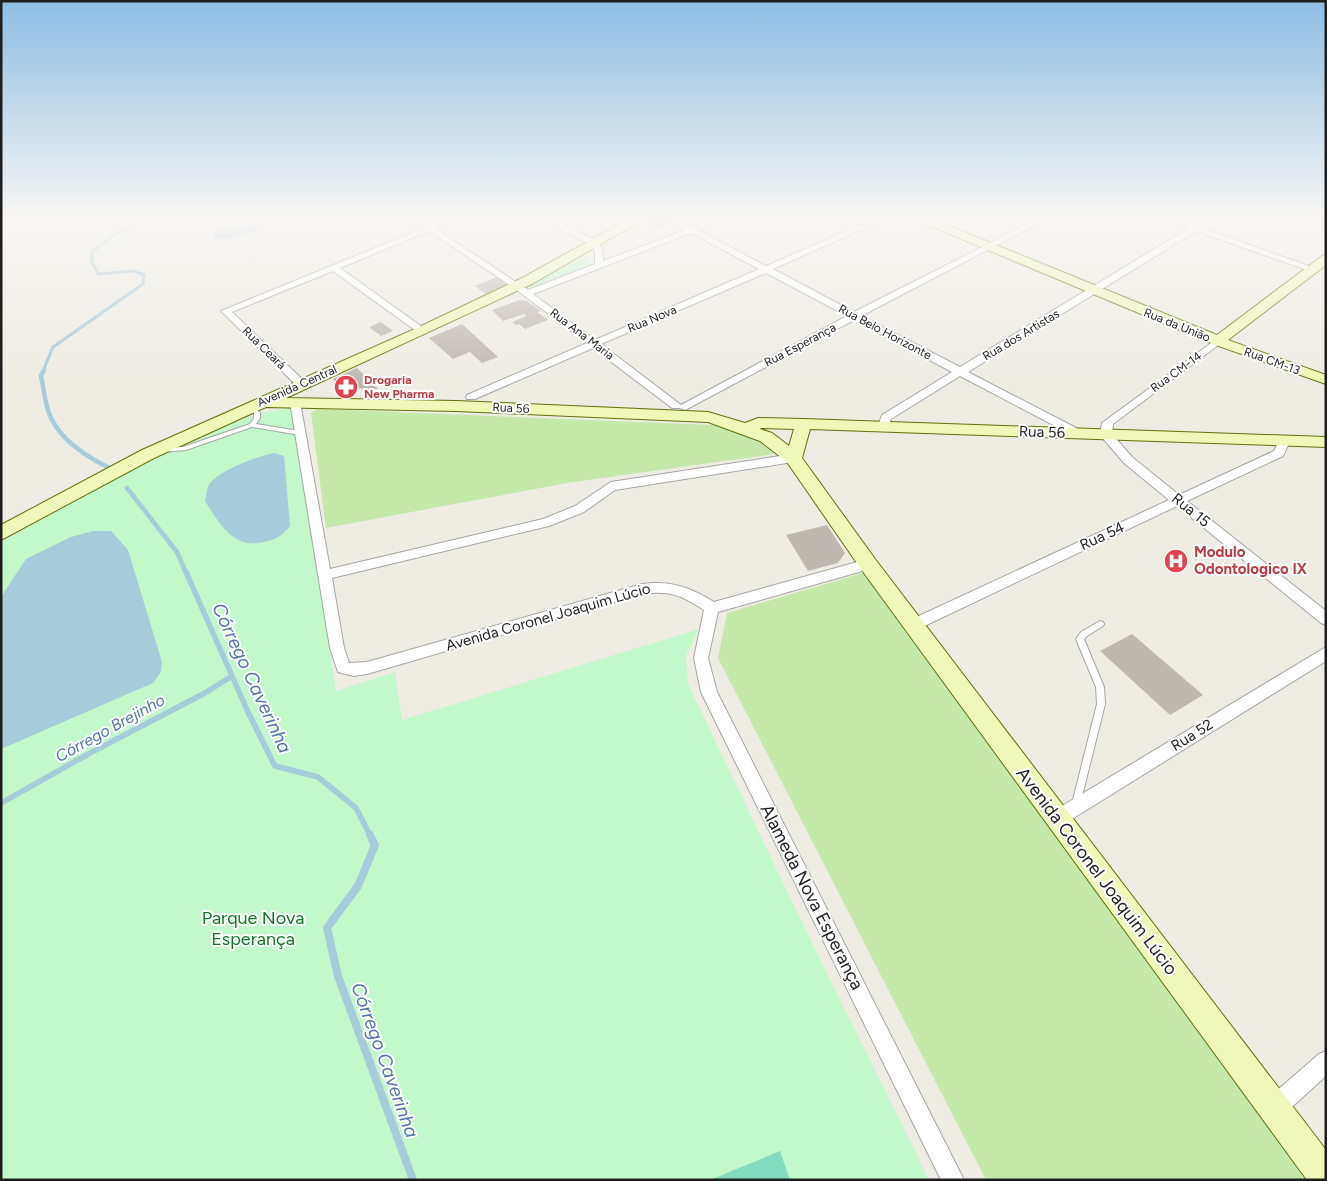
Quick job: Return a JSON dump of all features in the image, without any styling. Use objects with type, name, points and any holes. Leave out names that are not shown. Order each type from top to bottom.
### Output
[{"type":"street","name":"Rua Ceará","points":[[301,384],[226,311],[323,271]]},
{"type":"street","points":[[339,271],[422,331]]},
{"type":"street","name":"Rua Ana Maria","points":[[495,271],[681,407]]},
{"type":"street","name":"Avenida Central","points":[[1,533],[152,452],[301,384],[522,289],[550,271]]},
{"type":"street","points":[[522,289],[579,271]]},
{"type":"street","name":"Rua Nova","points":[[471,397],[763,271]]},
{"type":"street","name":"Rua Belo Horizonte","points":[[768,271],[1078,434]]},
{"type":"street","name":"Rua Esperança","points":[[681,407],[942,271]]},
{"type":"street","name":"Rua da União","points":[[1047,271],[1218,342]]},
{"type":"street","name":"Rua dos Artistas","points":[[884,426],[886,417],[1126,271]]},
{"type":"street","name":"Rua CM-14","points":[[1106,435],[1108,423],[1310,271]]},
{"type":"street","name":"Rua CM-13","points":[[1218,342],[1326,380]]},
{"type":"street","name":"Rua 56","points":[[301,384],[316,392],[471,397],[722,410],[756,430]]},
{"type":"street","name":"Rua 56","points":[[256,404],[295,402],[456,406],[708,417],[756,430],[804,424],[1326,442]]},
{"type":"street","name":"Avenida Coronel Joaquim Lúcio","points":[[295,402],[337,648],[343,668],[354,670],[367,668],[642,589],[662,586],[677,588],[712,608]]},
{"type":"street","points":[[325,575],[545,524],[596,500],[611,486],[794,458],[804,424]]},
{"type":"street","name":"Avenida Coronel Joaquim Lúcio","points":[[756,430],[794,458],[913,625],[1067,813],[1274,1108],[1326,1178]]},
{"type":"street","name":"Rua 15","points":[[1106,435],[1128,460],[1326,619]]},
{"type":"street","name":"Rua 54","points":[[913,625],[1279,453],[1284,440]]},
{"type":"street","points":[[712,608],[868,564]]},
{"type":"street","name":"Alameda Nova Esperança","points":[[712,608],[701,658],[709,692],[953,1180]]},
{"type":"street","name":"Rua 52","points":[[1067,813],[1326,652]]},
{"type":"street","points":[[1274,1108],[1326,1061]]},
{"type":"lane","points":[[252,425],[257,418],[256,404]]},
{"type":"lane","points":[[152,452],[184,449],[252,425],[300,433]]},
{"type":"lane","points":[[1067,813],[1101,704],[1100,687],[1080,639],[1084,634],[1100,624]]},
{"type":"green space","points":[[555,271],[575,271],[531,288],[527,284]]},
{"type":"green space","name":"Parque Nova Esperança","points":[[292,406],[336,691],[395,672],[402,720],[699,629],[686,656],[688,684],[793,904],[929,1180],[1,1180],[1,542],[150,461],[248,417]]},
{"type":"green space","points":[[317,409],[712,425],[730,429],[752,438],[774,454],[567,483],[326,528],[311,413]]},
{"type":"green space","points":[[869,571],[1316,1180],[986,1180],[718,658],[727,613]]},
{"type":"green space","points":[[780,1151],[790,1180],[710,1180]]},
{"type":"water","points":[[274,453],[284,456],[290,526],[282,535],[272,540],[253,543],[244,542],[228,533],[205,501],[209,485],[229,470],[258,457]]},
{"type":"water","points":[[93,531],[111,531],[128,550],[162,662],[161,672],[153,683],[1,749],[1,597],[26,559],[71,537]]},
{"type":"building","points":[[497,277],[507,284],[486,294],[475,286]]},
{"type":"building","points":[[520,300],[527,301],[541,311],[537,312],[548,320],[525,329],[519,324],[516,325],[512,322],[527,316],[524,314],[503,321],[492,310]]},
{"type":"building","points":[[381,322],[393,331],[381,336],[369,327]]},
{"type":"building","points":[[462,324],[498,357],[482,363],[470,352],[453,359],[429,338]]},
{"type":"building","points":[[357,368],[378,389],[339,388],[333,379]]},
{"type":"building","points":[[827,525],[845,553],[838,563],[808,571],[786,535]]},
{"type":"building","points":[[1132,634],[1203,695],[1170,715],[1100,651]]},
{"type":"waterway","name":"Córrego Caverinha","points":[[97,271],[99,274],[133,271]]},
{"type":"waterway","name":"Córrego Caverinha","points":[[43,371],[53,347],[143,284],[144,275],[134,271]]},
{"type":"waterway","name":"Córrego Caverinha","points":[[44,370],[41,376],[46,403],[56,427],[78,449],[114,470]]},
{"type":"waterway","name":"Córrego Caverinha","points":[[127,488],[177,552],[186,573]]},
{"type":"waterway","name":"Córrego Caverinha","points":[[186,572],[248,712],[275,766],[318,777],[356,808],[371,837]]},
{"type":"waterway","name":"Córrego Brejinho","points":[[1,803],[92,752],[205,693],[232,676]]},
{"type":"waterway","name":"Córrego Caverinha","points":[[371,837],[375,845],[358,886],[327,928],[338,976],[413,1180]]},
{"type":"place","name":"Drogaria New Pharma","points":[[346,387]]},
{"type":"place","name":"Modulo Odontologico IX","points":[[1176,561]]}]
